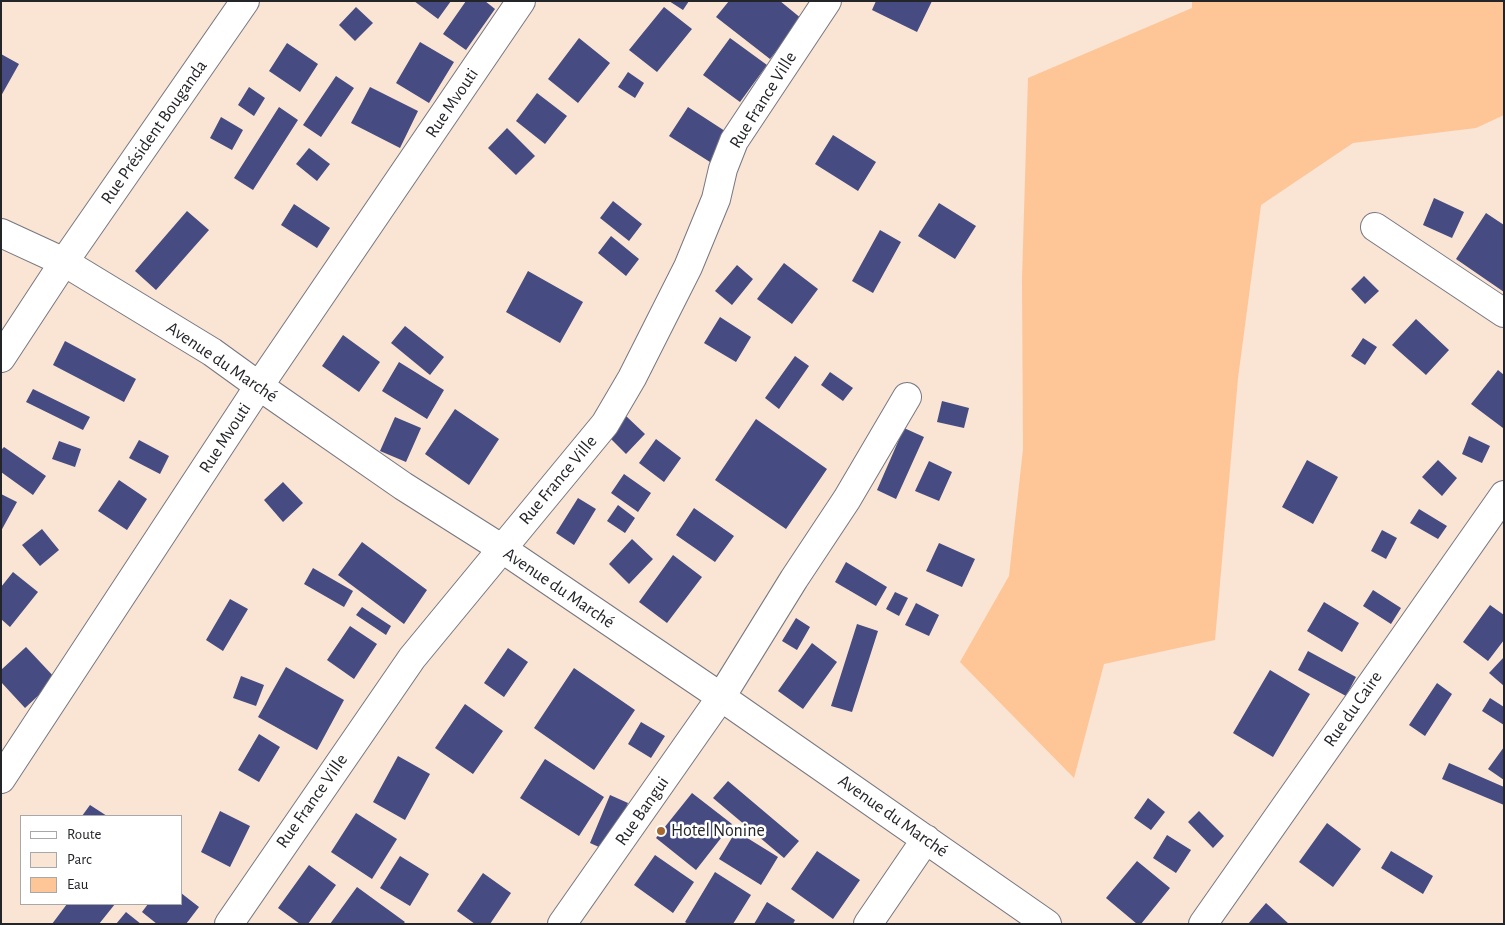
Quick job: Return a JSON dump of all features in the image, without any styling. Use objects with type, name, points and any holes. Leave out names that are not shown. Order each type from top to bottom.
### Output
[{"type":"street","name":"Rue Président Bouganda","points":[[1,358],[64,262],[245,1]]},
{"type":"street","name":"Rue Mvouti","points":[[1,779],[258,386],[521,1]]},
{"type":"street","name":"Rue France Ville","points":[[229,924],[412,658],[605,424],[632,378],[688,267],[716,199],[722,169],[734,141],[827,1]]},
{"type":"street","points":[[1376,227],[1504,313]]},
{"type":"street","name":"Avenue du Marché","points":[[1,233],[64,262],[212,352],[258,386],[404,486],[501,548],[721,697],[1047,924]]},
{"type":"street","name":"Rue Bangui","points":[[562,924],[721,697],[794,579],[847,499],[906,397]]},
{"type":"street","name":"Rue du Caire","points":[[1203,924],[1504,495]]},
{"type":"street","points":[[868,924],[926,839]]},
{"type":"green space","points":[[1,1],[1504,1],[1504,924],[1,924]]},
{"type":"water","points":[[1192,1],[1504,1],[1504,115],[1476,128],[1353,143],[1261,205],[1238,378],[1215,640],[1104,664],[1074,778],[960,662],[1009,576],[1023,449],[1022,279],[1028,78],[1192,8]]},
{"type":"building","points":[[414,1],[451,1],[438,19]]},
{"type":"building","points":[[466,1],[485,1],[495,9],[466,50],[443,34]]},
{"type":"building","points":[[669,1],[689,1],[683,10]]},
{"type":"building","points":[[729,1],[780,1],[802,19],[770,59],[716,17]]},
{"type":"building","points":[[876,1],[932,1],[917,32],[872,10]]},
{"type":"building","points":[[356,7],[373,23],[355,41],[339,25]]},
{"type":"building","points":[[664,7],[692,29],[657,72],[629,50]]},
{"type":"building","points":[[579,38],[610,63],[578,103],[548,79]]},
{"type":"building","points":[[730,38],[767,65],[740,102],[703,75]]},
{"type":"building","points":[[420,42],[454,62],[429,103],[396,83]]},
{"type":"building","points":[[287,43],[318,64],[300,92],[269,71]]},
{"type":"building","points":[[1,54],[19,64],[1,96]]},
{"type":"building","points":[[628,72],[644,83],[635,98],[618,87]]},
{"type":"building","points":[[336,76],[354,88],[321,137],[303,125]]},
{"type":"building","points":[[249,87],[265,98],[254,116],[238,105]]},
{"type":"building","points":[[370,87],[418,111],[400,148],[351,123]]},
{"type":"building","points":[[537,93],[567,116],[545,144],[516,121]]},
{"type":"building","points":[[279,107],[298,120],[253,190],[234,178]]},
{"type":"building","points":[[688,107],[728,133],[710,162],[669,136]]},
{"type":"building","points":[[221,117],[243,130],[232,150],[210,138]]},
{"type":"building","points":[[507,128],[535,156],[516,175],[488,148]]},
{"type":"building","points":[[833,135],[876,162],[858,191],[815,164]]},
{"type":"building","points":[[309,148],[330,164],[317,181],[296,164]]},
{"type":"building","points":[[1434,198],[1464,212],[1452,238],[1423,225]]},
{"type":"building","points":[[613,201],[642,224],[629,241],[600,218]]},
{"type":"building","points":[[939,203],[976,226],[955,259],[918,236]]},
{"type":"building","points":[[294,204],[330,228],[317,248],[281,225]]},
{"type":"building","points":[[187,211],[209,230],[156,290],[135,271]]},
{"type":"building","points":[[1486,213],[1504,225],[1504,292],[1456,259]]},
{"type":"building","points":[[880,230],[901,242],[873,293],[852,281]]},
{"type":"building","points":[[611,236],[639,259],[626,276],[598,253]]},
{"type":"building","points":[[784,263],[818,289],[792,324],[757,299]]},
{"type":"building","points":[[737,265],[753,279],[732,305],[715,291]]},
{"type":"building","points":[[528,271],[583,302],[560,343],[506,312]]},
{"type":"building","points":[[1364,276],[1379,291],[1365,304],[1351,289]]},
{"type":"building","points":[[720,317],[751,337],[736,362],[704,343]]},
{"type":"building","points":[[1416,319],[1449,350],[1426,375],[1392,345]]},
{"type":"building","points":[[405,326],[444,357],[430,375],[391,343]]},
{"type":"building","points":[[343,335],[380,362],[359,392],[322,366]]},
{"type":"building","points":[[1363,338],[1377,347],[1365,365],[1351,356]]},
{"type":"building","points":[[65,341],[136,379],[124,402],[53,365]]},
{"type":"building","points":[[795,356],[809,366],[779,409],[765,398]]},
{"type":"building","points":[[399,362],[444,390],[427,419],[382,391]]},
{"type":"building","points":[[1498,370],[1504,375],[1503,428],[1471,404]]},
{"type":"building","points":[[830,372],[853,388],[843,401],[821,385]]},
{"type":"building","points":[[33,389],[90,417],[83,430],[26,402]]},
{"type":"building","points":[[942,401],[969,408],[964,428],[937,422]]},
{"type":"building","points":[[455,409],[499,439],[469,485],[425,454]]},
{"type":"building","points":[[626,416],[645,434],[626,454],[608,436]]},
{"type":"building","points":[[395,417],[421,428],[406,462],[380,451]]},
{"type":"building","points":[[756,419],[827,469],[786,529],[715,480]]},
{"type":"building","points":[[904,428],[924,437],[896,499],[877,490]]},
{"type":"building","points":[[1469,436],[1490,446],[1482,463],[1462,454]]},
{"type":"building","points":[[656,439],[681,458],[664,482],[639,463]]},
{"type":"building","points":[[139,440],[169,456],[160,474],[129,458]]},
{"type":"building","points":[[59,441],[81,449],[75,467],[52,459]]},
{"type":"building","points":[[4,447],[46,476],[33,495],[1,472],[1,450]]},
{"type":"building","points":[[1307,460],[1338,477],[1313,524],[1282,507]]},
{"type":"building","points":[[1438,460],[1457,478],[1442,496],[1422,477]]},
{"type":"building","points":[[929,461],[952,472],[939,501],[915,491]]},
{"type":"building","points":[[624,474],[651,493],[638,512],[611,493]]},
{"type":"building","points":[[119,480],[147,499],[127,530],[98,511]]},
{"type":"building","points":[[283,482],[303,503],[283,522],[264,500]]},
{"type":"building","points":[[1,494],[17,502],[1,531]]},
{"type":"building","points":[[578,498],[596,509],[574,545],[556,533]]},
{"type":"building","points":[[618,505],[635,518],[625,533],[607,521]]},
{"type":"building","points":[[694,508],[734,536],[715,562],[676,535]]},
{"type":"building","points":[[1419,509],[1447,526],[1438,539],[1410,523]]},
{"type":"building","points":[[42,529],[59,550],[40,566],[22,545]]},
{"type":"building","points":[[1382,530],[1397,538],[1386,559],[1371,551]]},
{"type":"building","points":[[632,539],[653,559],[629,584],[609,564]]},
{"type":"building","points":[[362,542],[427,590],[404,624],[338,575]]},
{"type":"building","points":[[939,543],[975,559],[962,587],[926,571]]},
{"type":"building","points":[[673,555],[702,577],[667,623],[639,602]]},
{"type":"building","points":[[846,562],[887,587],[876,606],[835,582]]},
{"type":"building","points":[[313,568],[353,591],[344,607],[304,584]]},
{"type":"building","points":[[13,572],[38,592],[10,627],[1,619],[1,587]]},
{"type":"building","points":[[1373,590],[1401,608],[1391,624],[1363,606]]},
{"type":"building","points":[[895,592],[908,598],[899,616],[886,609]]},
{"type":"building","points":[[230,599],[248,609],[223,651],[206,640]]},
{"type":"building","points":[[1324,602],[1359,623],[1342,652],[1307,631]]},
{"type":"building","points":[[916,603],[939,615],[929,636],[905,625]]},
{"type":"building","points":[[1490,605],[1504,615],[1504,640],[1488,661],[1463,642]]},
{"type":"building","points":[[362,607],[391,626],[386,635],[356,615]]},
{"type":"building","points":[[796,618],[810,627],[797,650],[782,641]]},
{"type":"building","points":[[857,624],[878,631],[852,712],[831,706]]},
{"type":"building","points":[[350,626],[377,644],[354,679],[327,660]]},
{"type":"building","points":[[812,643],[837,662],[803,709],[778,691]]},
{"type":"building","points":[[26,647],[56,679],[25,708],[1,682],[1,670]]},
{"type":"building","points":[[508,648],[528,662],[504,697],[484,683]]},
{"type":"building","points":[[1308,651],[1356,677],[1346,696],[1298,670]]},
{"type":"building","points":[[1504,657],[1504,686],[1489,673]]},
{"type":"building","points":[[286,667],[344,700],[317,750],[258,717]]},
{"type":"building","points":[[574,668],[635,710],[594,770],[534,728]]},
{"type":"building","points":[[1270,670],[1310,694],[1273,757],[1233,733]]},
{"type":"building","points":[[241,676],[264,685],[256,706],[233,698]]},
{"type":"building","points":[[1437,683],[1452,694],[1425,736],[1409,725]]},
{"type":"building","points":[[1490,698],[1504,707],[1504,725],[1482,711]]},
{"type":"building","points":[[465,704],[503,731],[473,774],[435,748]]},
{"type":"building","points":[[641,722],[665,736],[651,758],[628,744]]},
{"type":"building","points":[[259,734],[280,747],[259,782],[238,770]]},
{"type":"building","points":[[1504,747],[1504,780],[1488,769]]},
{"type":"building","points":[[398,756],[430,774],[405,820],[373,802]]},
{"type":"building","points":[[545,759],[604,797],[579,836],[520,798]]},
{"type":"building","points":[[1449,763],[1504,787],[1504,805],[1442,779]]},
{"type":"building","points":[[728,781],[799,841],[784,858],[713,798]]},
{"type":"building","points":[[692,793],[732,824],[696,870],[656,838]]},
{"type":"building","points":[[610,795],[628,803],[608,851],[590,843]]},
{"type":"building","points":[[1148,798],[1165,812],[1151,830],[1134,818]]},
{"type":"building","points":[[90,805],[105,815],[83,815]]},
{"type":"building","points":[[220,811],[250,826],[230,867],[201,852]]},
{"type":"building","points":[[1199,811],[1224,836],[1213,848],[1188,822]]},
{"type":"building","points":[[356,813],[397,839],[372,879],[331,852]]},
{"type":"building","points":[[1327,823],[1361,849],[1333,887],[1299,862]]},
{"type":"building","points":[[736,831],[778,857],[761,885],[719,859]]},
{"type":"building","points":[[1167,835],[1191,850],[1176,873],[1153,858]]},
{"type":"building","points":[[817,851],[860,880],[833,919],[791,889]]},
{"type":"building","points":[[1391,851],[1433,876],[1423,894],[1381,868]]},
{"type":"building","points":[[655,855],[694,882],[673,913],[634,885]]},
{"type":"building","points":[[400,856],[429,874],[410,906],[380,888]]},
{"type":"building","points":[[1137,861],[1170,888],[1141,924],[1137,924],[1106,898]]},
{"type":"building","points":[[309,865],[336,885],[308,924],[300,924],[278,908]]},
{"type":"building","points":[[715,872],[751,895],[733,924],[688,924],[685,922]]},
{"type":"building","points":[[483,873],[511,893],[490,924],[475,924],[457,911]]},
{"type":"building","points":[[357,887],[405,922],[403,924],[330,924]]},
{"type":"building","points":[[182,894],[199,907],[186,924],[157,924],[142,912],[147,905],[182,905]]},
{"type":"building","points":[[767,902],[795,920],[793,924],[754,924]]},
{"type":"building","points":[[1266,903],[1289,924],[1248,924]]},
{"type":"building","points":[[66,905],[114,905],[99,924],[52,924]]},
{"type":"building","points":[[126,912],[141,924],[116,924]]},
{"type":"place","name":"Hotel Nonine","points":[[661,831]]}]
